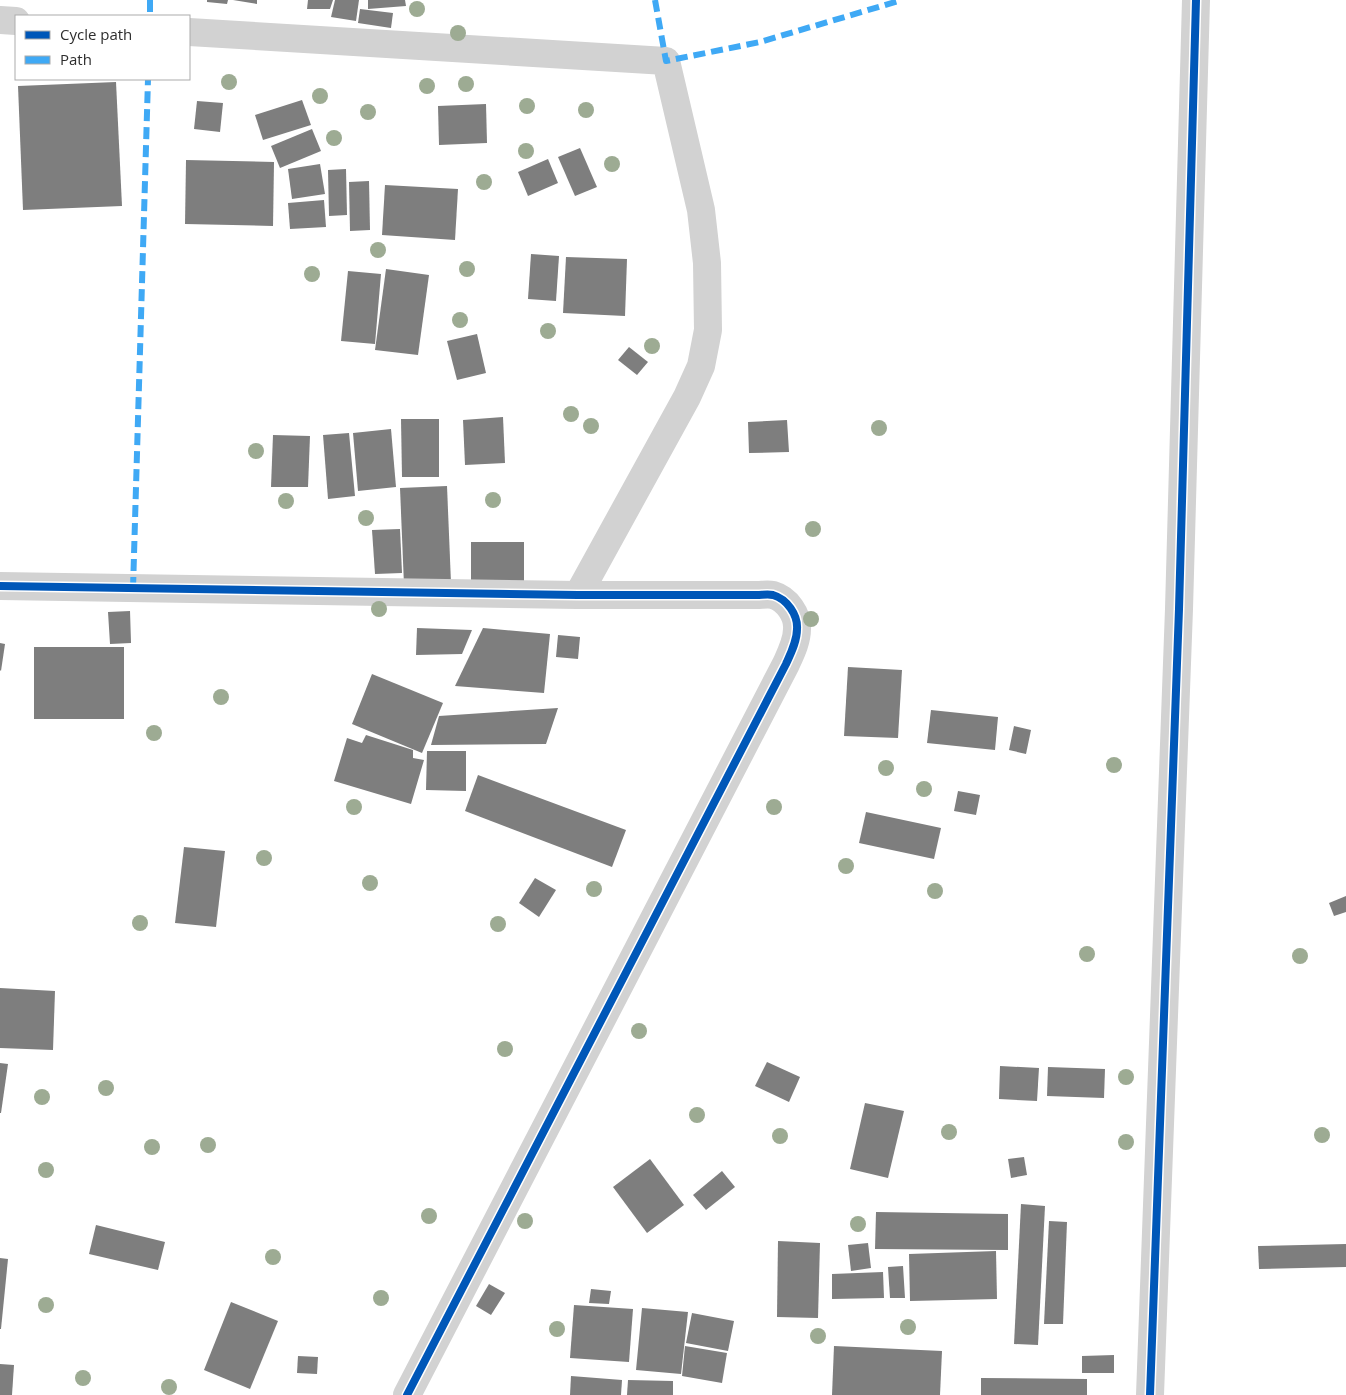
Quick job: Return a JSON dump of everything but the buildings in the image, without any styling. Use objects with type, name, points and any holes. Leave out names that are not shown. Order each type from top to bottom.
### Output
[{"type":"street","points":[[1150,1395],[1179,609],[1196,0]]},
{"type":"street","points":[[0,20],[15,21]]},
{"type":"street","points":[[190,32],[666,61],[701,210],[707,263],[708,330],[701,366],[687,397],[578,595]]},
{"type":"street","points":[[0,586],[578,595],[773,595],[788,604],[794,614],[797,628],[793,646],[782,672],[407,1395]]},
{"type":"marked path","points":[[150,0],[150,15]]},
{"type":"marked path","points":[[655,0],[666,61],[760,42],[902,0]]},
{"type":"marked path","points":[[133,589],[148,80]]},
{"type":"cycle path","points":[[1150,1395],[1179,609],[1196,0]]},
{"type":"cycle path","points":[[0,586],[578,595],[773,595],[783,600],[794,613],[797,633],[786,664],[407,1395]]}]
